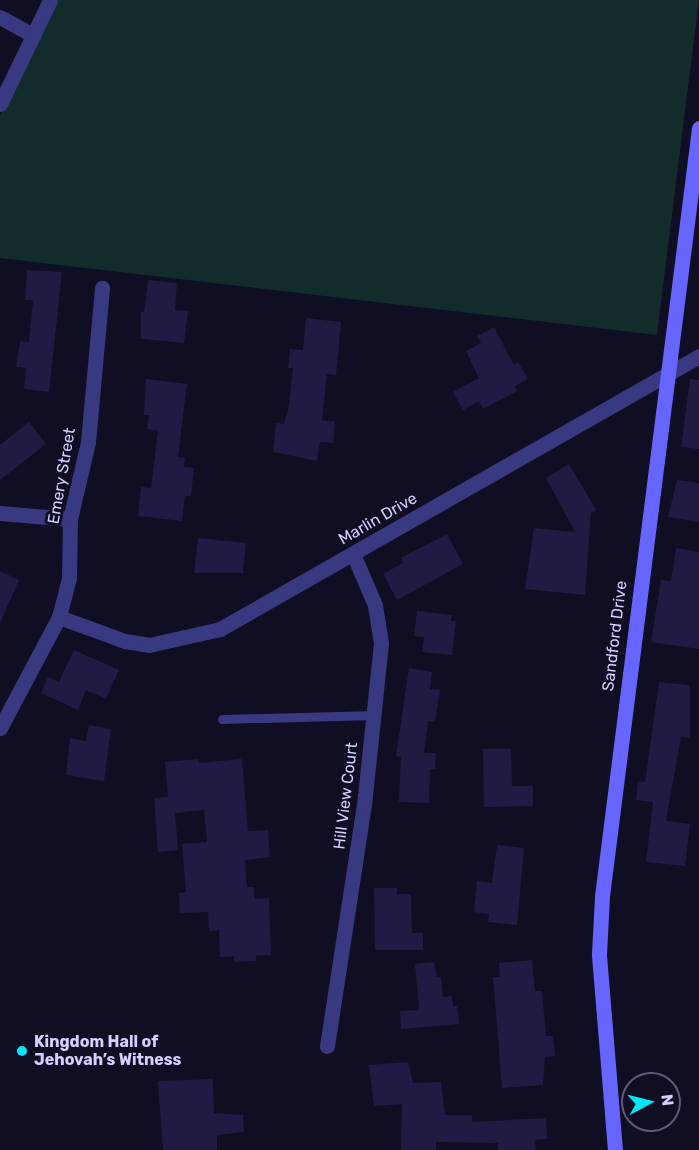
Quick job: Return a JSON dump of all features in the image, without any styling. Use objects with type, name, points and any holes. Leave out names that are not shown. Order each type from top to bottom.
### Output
[{"type":"street","points":[[0,104],[50,0]]},
{"type":"street","points":[[0,17],[33,35]]},
{"type":"street","name":"Sandford Drive","points":[[615,1150],[599,954],[602,896],[666,373],[699,128]]},
{"type":"street","name":"Emery Street","points":[[0,728],[59,617],[69,578],[70,519],[88,442],[102,288]]},
{"type":"street","name":"Marlin Drive","points":[[59,617],[125,641],[149,645],[220,629],[699,356]]},
{"type":"street","points":[[0,513],[70,519]]},
{"type":"street","name":"Hill View Court","points":[[327,1046],[375,715],[381,643],[375,605],[353,555]]},
{"type":"lane","points":[[222,719],[375,715]]},
{"type":"green space","points":[[56,0],[699,0],[657,335],[0,258],[0,116]]},
{"type":"building","points":[[27,270],[62,272],[49,392],[24,389],[26,368],[16,367],[20,341],[29,342],[33,300],[25,300]]},
{"type":"building","points":[[148,280],[177,283],[175,310],[188,311],[184,343],[141,339],[141,312],[144,312]]},
{"type":"building","points":[[306,318],[341,322],[336,375],[327,374],[322,420],[335,422],[333,443],[320,442],[317,461],[273,452],[276,423],[284,424],[289,405],[293,368],[288,368],[290,349],[303,350]]},
{"type":"building","points":[[494,327],[514,365],[518,362],[528,379],[515,386],[517,391],[483,409],[479,401],[463,410],[453,392],[479,378],[466,351],[481,343],[477,336]]},
{"type":"building","points":[[146,379],[187,384],[178,457],[185,458],[184,467],[194,468],[191,496],[185,496],[182,521],[138,516],[141,487],[151,488],[158,431],[147,429],[149,415],[144,415]]},
{"type":"building","points":[[690,379],[699,380],[699,449],[681,447]]},
{"type":"building","points":[[29,422],[46,444],[0,480],[0,445]]},
{"type":"building","points":[[569,464],[596,510],[591,513],[585,595],[525,589],[534,528],[575,532],[546,478]]},
{"type":"building","points":[[677,480],[699,483],[699,522],[668,517]]},
{"type":"building","points":[[447,534],[463,564],[397,600],[383,574],[403,563],[401,558]]},
{"type":"building","points":[[198,538],[246,543],[243,573],[194,573]]},
{"type":"building","points":[[676,548],[699,552],[699,649],[651,642],[661,580],[671,581]]},
{"type":"building","points":[[0,571],[19,580],[0,623]]},
{"type":"building","points":[[417,611],[452,615],[451,621],[456,621],[452,655],[422,652],[424,637],[414,636]]},
{"type":"building","points":[[74,650],[119,670],[106,699],[86,690],[78,710],[41,693],[48,677],[59,682]]},
{"type":"building","points":[[409,668],[432,672],[430,689],[440,690],[435,722],[428,721],[424,753],[436,753],[435,769],[430,769],[429,803],[399,802],[401,757],[396,756]]},
{"type":"building","points":[[659,682],[690,685],[690,738],[681,737],[666,821],[690,824],[685,866],[646,862],[653,802],[636,800],[638,781],[645,782]]},
{"type":"building","points":[[89,725],[111,729],[104,781],[66,775],[70,738],[86,741]]},
{"type":"building","points":[[483,749],[511,749],[512,786],[533,786],[533,806],[484,807]]},
{"type":"building","points":[[198,759],[198,763],[242,759],[248,831],[268,830],[270,857],[245,860],[247,887],[254,887],[254,899],[269,898],[271,955],[256,955],[256,961],[234,962],[234,956],[220,957],[219,930],[209,931],[208,912],[180,913],[179,893],[186,892],[182,844],[207,842],[204,810],[175,813],[178,850],[158,852],[154,798],[168,797],[165,762]]},
{"type":"building","points":[[497,845],[524,848],[517,925],[488,922],[489,914],[474,912],[477,881],[492,883]]},
{"type":"building","points":[[374,888],[397,888],[397,894],[411,894],[412,933],[423,933],[423,950],[375,950]]},
{"type":"building","points":[[532,960],[535,991],[542,991],[546,1036],[553,1036],[555,1056],[545,1057],[543,1085],[502,1088],[493,977],[500,977],[499,963]]},
{"type":"building","points":[[434,962],[437,977],[441,977],[443,997],[452,996],[453,1006],[457,1006],[459,1024],[401,1029],[400,1011],[419,1010],[415,964]]},
{"type":"building","points":[[408,1062],[413,1083],[441,1082],[445,1115],[472,1115],[472,1122],[546,1118],[547,1139],[535,1140],[536,1150],[498,1150],[498,1143],[436,1142],[436,1150],[401,1150],[402,1104],[374,1106],[369,1065]]},
{"type":"building","points":[[213,1079],[214,1113],[243,1115],[244,1132],[217,1135],[217,1150],[163,1150],[158,1081]]},
{"type":"place","name":"Kingdom Hall of Jehovah’s Witness","points":[[22,1051]]}]
